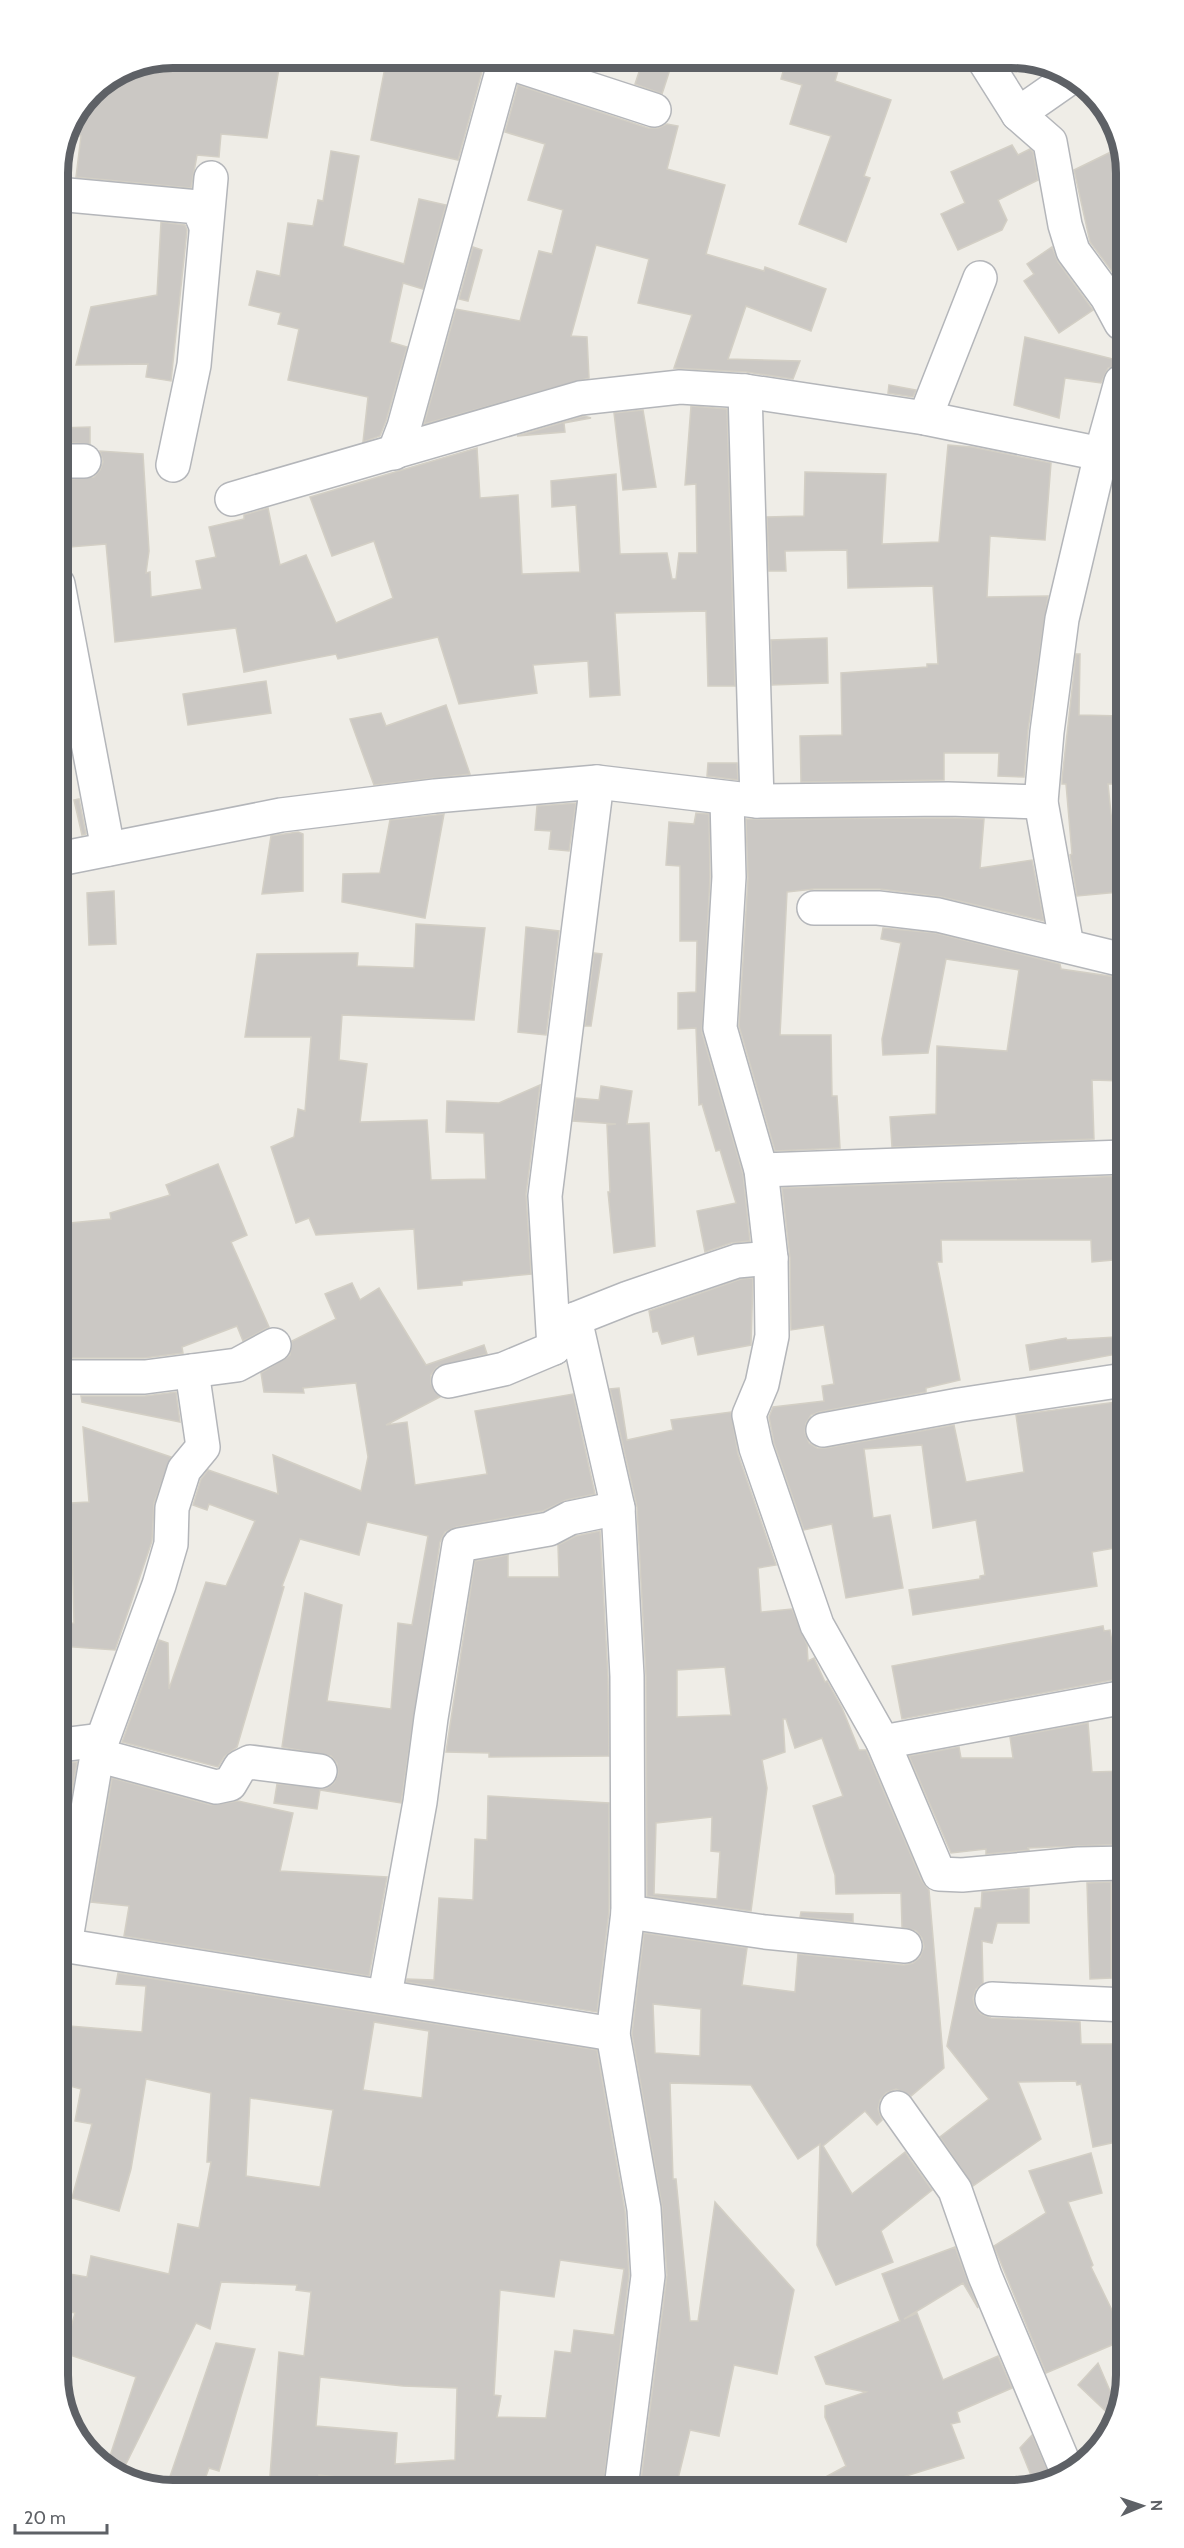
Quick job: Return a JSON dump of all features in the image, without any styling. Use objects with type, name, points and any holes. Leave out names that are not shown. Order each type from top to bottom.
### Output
[{"type":"street","points":[[393,453],[410,404],[503,68]]},
{"type":"street","points":[[531,68],[654,110]]},
{"type":"street","points":[[989,68],[1018,114],[1050,142],[1065,225],[1073,251],[1107,297],[1117,316]]},
{"type":"street","points":[[1018,114],[1064,82]]},
{"type":"street","points":[[173,465],[194,365],[211,178]]},
{"type":"street","points":[[68,195],[198,207],[206,226]]},
{"type":"street","points":[[925,418],[980,278]]},
{"type":"street","points":[[232,498],[580,398],[680,387],[745,391],[925,418],[1101,454]]},
{"type":"street","points":[[745,391],[742,800],[729,877],[720,1028],[761,1170],[771,1258],[772,1336],[762,1384],[749,1415],[756,1448],[817,1625],[883,1742],[939,1874],[962,1875],[1079,1864],[1117,1863]]},
{"type":"street","points":[[1067,946],[1041,802],[1047,732],[1062,619],[1117,396]]},
{"type":"street","points":[[68,637],[108,849]]},
{"type":"street","points":[[68,857],[280,815],[435,796],[597,782],[742,800],[948,799],[1041,802]]},
{"type":"street","points":[[554,1348],[544,1196],[597,782]]},
{"type":"street","points":[[814,908],[878,908],[938,915],[1117,958]]},
{"type":"street","points":[[761,1170],[1117,1157]]},
{"type":"street","points":[[449,1380],[504,1369],[554,1348],[575,1319],[628,1298],[737,1262],[771,1258]]},
{"type":"street","points":[[575,1319],[618,1508],[627,1676],[628,1912],[613,2034],[644,2209],[648,2276],[622,2480]]},
{"type":"street","points":[[68,1377],[145,1377],[237,1365],[274,1345]]},
{"type":"street","points":[[68,1922],[99,1747],[159,1585],[171,1544],[172,1508],[184,1470],[203,1448],[192,1371]]},
{"type":"street","points":[[823,1430],[970,1403],[1117,1381]]},
{"type":"street","points":[[385,1995],[420,1802],[430,1718],[459,1545],[549,1529],[570,1518],[618,1508]]},
{"type":"street","points":[[883,1742],[1117,1698]]},
{"type":"street","points":[[68,1745],[99,1747],[216,1787],[230,1784],[240,1767],[250,1762],[320,1771]]},
{"type":"street","points":[[628,1912],[765,1932],[905,1946]]},
{"type":"street","points":[[68,1946],[301,1985],[385,1995],[613,2034]]},
{"type":"street","points":[[992,1999],[1117,2005]]},
{"type":"street","points":[[897,2108],[954,2190],[985,2276],[1066,2465]]},
{"type":"building","points":[[172,68],[279,68],[267,138],[221,134],[219,157],[197,155],[191,188],[76,177],[81,136],[74,135],[75,132],[85,114],[98,98],[114,85],[132,75]]},
{"type":"building","points":[[385,68],[483,68],[458,160],[371,140]]},
{"type":"building","points":[[640,68],[670,68],[662,94],[635,84]]},
{"type":"building","points":[[784,68],[839,68],[835,81],[891,100],[864,176],[870,178],[846,242],[799,224],[831,136],[790,124],[802,85],[781,79]]},
{"type":"building","points":[[518,85],[648,128],[658,128],[667,124],[678,126],[667,169],[725,185],[706,254],[764,271],[765,267],[826,289],[811,331],[746,306],[728,359],[800,361],[793,379],[746,372],[674,368],[692,315],[638,303],[649,259],[596,245],[571,336],[587,337],[589,378],[424,424],[456,309],[520,321],[539,251],[552,254],[563,210],[528,200],[545,144],[505,132]]},
{"type":"building","points":[[1012,145],[1018,155],[1030,149],[1033,152],[1038,180],[998,200],[1007,220],[1002,230],[958,250],[941,214],[965,203],[951,172]]},
{"type":"building","points":[[331,151],[359,156],[343,246],[404,264],[419,199],[446,205],[423,289],[403,283],[390,342],[407,347],[380,436],[363,442],[368,397],[288,380],[299,329],[278,324],[281,313],[249,305],[257,271],[280,276],[288,223],[313,226],[318,200],[323,201]]},
{"type":"building","points":[[1114,151],[1117,172],[1117,278],[1090,242],[1074,170]]},
{"type":"building","points":[[161,222],[185,225],[187,230],[171,381],[146,377],[148,364],[76,365],[91,307],[157,295]]},
{"type":"building","points":[[473,247],[482,250],[468,301],[459,299]]},
{"type":"building","points":[[1052,247],[1058,262],[1093,310],[1059,333],[1024,281],[1034,274],[1027,264]]},
{"type":"building","points":[[1025,337],[1117,360],[1117,365],[1108,368],[1101,383],[1065,378],[1059,418],[1014,405]]},
{"type":"building","points":[[889,385],[916,390],[913,397],[888,393]]},
{"type":"building","points":[[691,406],[727,409],[735,686],[708,686],[706,611],[615,613],[620,695],[590,697],[588,661],[533,665],[537,693],[459,704],[438,637],[338,659],[336,654],[244,672],[236,628],[115,642],[106,544],[68,547],[68,479],[94,477],[103,462],[100,451],[143,454],[149,551],[146,573],[150,572],[151,597],[202,589],[196,561],[216,557],[209,527],[244,519],[244,515],[268,508],[280,565],[306,555],[336,623],[393,598],[374,541],[332,556],[310,497],[477,448],[480,498],[518,495],[522,574],[580,572],[576,505],[552,507],[551,481],[616,474],[620,554],[667,553],[672,579],[676,579],[679,553],[697,553],[696,484],[685,485]]},
{"type":"building","points":[[643,410],[656,487],[623,490],[614,413]]},
{"type":"building","points":[[584,416],[591,418],[564,423],[565,432],[517,436]]},
{"type":"building","points":[[90,427],[90,444],[68,443],[68,428]]},
{"type":"building","points":[[948,445],[972,447],[1051,463],[1045,540],[990,536],[987,597],[1048,596],[1028,730],[1024,777],[998,776],[999,753],[944,753],[944,780],[801,782],[800,736],[842,735],[841,673],[927,667],[927,664],[938,664],[933,586],[848,588],[847,550],[785,551],[786,571],[769,571],[767,517],[804,516],[805,472],[886,474],[882,544],[939,542]]},
{"type":"building","points":[[827,638],[828,683],[772,685],[771,640]]},
{"type":"building","points":[[1076,654],[1080,654],[1079,715],[1117,716],[1117,784],[1108,784],[1117,892],[1077,896],[1070,855],[1072,854],[1066,784],[1062,784]]},
{"type":"building","points":[[266,681],[271,713],[188,725],[183,694]]},
{"type":"building","points":[[446,705],[470,774],[374,785],[350,719],[381,713],[386,726]]},
{"type":"building","points":[[708,763],[737,763],[738,780],[707,776]]},
{"type":"building","points":[[79,799],[86,834],[82,835],[74,800]]},
{"type":"building","points":[[576,803],[569,851],[549,849],[551,831],[535,830],[537,806]]},
{"type":"building","points":[[696,813],[709,814],[710,877],[702,1033],[743,1174],[750,1241],[731,1243],[705,1252],[697,1211],[736,1203],[720,1150],[716,1151],[702,1104],[699,1105],[696,1028],[678,1029],[678,993],[696,992],[697,941],[680,941],[680,866],[666,865],[669,822],[694,824]]},
{"type":"building","points":[[444,814],[425,918],[342,902],[343,874],[380,873],[390,820]]},
{"type":"building","points":[[746,819],[984,819],[980,868],[1032,860],[1044,921],[942,897],[880,889],[814,889],[787,892],[780,1035],[831,1035],[832,1096],[837,1096],[840,1148],[775,1151],[739,1026],[748,878]]},
{"type":"building","points":[[298,832],[303,834],[303,891],[262,894],[271,836]]},
{"type":"building","points":[[114,891],[116,944],[89,945],[87,893]]},
{"type":"building","points":[[416,924],[485,928],[474,1020],[342,1015],[339,1060],[367,1064],[360,1122],[427,1120],[431,1180],[486,1179],[484,1133],[446,1132],[447,1101],[499,1103],[540,1085],[526,1194],[531,1274],[462,1281],[462,1285],[418,1289],[414,1229],[316,1235],[309,1218],[296,1223],[271,1147],[294,1137],[298,1109],[305,1111],[311,1037],[245,1037],[257,954],[358,953],[357,966],[414,968]]},
{"type":"building","points":[[526,927],[559,931],[546,1035],[518,1032]]},
{"type":"building","points":[[883,928],[935,933],[1060,964],[1061,969],[1117,977],[1117,1081],[1092,1080],[1094,1139],[892,1147],[890,1117],[936,1114],[937,1046],[1007,1051],[1019,970],[946,959],[928,1053],[883,1055],[882,1039],[901,943],[881,939]]},
{"type":"building","points":[[594,953],[602,954],[591,1026],[585,1026]]},
{"type":"building","points":[[601,1086],[632,1091],[627,1124],[649,1123],[655,1246],[614,1253],[608,1192],[610,1192],[607,1125],[616,1124],[573,1121],[576,1098],[599,1100]]},
{"type":"building","points":[[218,1164],[247,1235],[231,1242],[269,1327],[243,1341],[237,1326],[182,1347],[183,1353],[144,1358],[68,1358],[68,1223],[111,1219],[110,1213],[170,1195],[166,1185]]},
{"type":"building","points":[[1117,1176],[1117,1260],[1092,1262],[1091,1240],[941,1240],[942,1262],[937,1262],[960,1380],[926,1388],[926,1392],[819,1412],[811,1415],[806,1423],[805,1433],[809,1443],[817,1448],[826,1448],[954,1425],[966,1482],[1024,1472],[1016,1415],[1117,1402],[1117,1547],[1092,1552],[1097,1586],[913,1615],[909,1590],[980,1579],[980,1576],[985,1575],[976,1520],[933,1528],[922,1445],[864,1449],[873,1518],[890,1515],[903,1588],[846,1598],[832,1524],[804,1530],[774,1443],[769,1417],[773,1407],[824,1401],[822,1386],[834,1384],[824,1325],[791,1330],[790,1258],[782,1188]]},
{"type":"building","points":[[753,1278],[751,1345],[698,1355],[694,1336],[662,1344],[658,1331],[653,1332],[649,1311],[741,1279]]},
{"type":"building","points":[[352,1283],[360,1300],[379,1288],[426,1365],[484,1345],[487,1354],[437,1367],[431,1375],[431,1384],[440,1397],[386,1425],[407,1422],[415,1485],[487,1474],[475,1411],[573,1394],[595,1494],[566,1500],[543,1511],[456,1527],[445,1532],[440,1542],[401,1803],[320,1790],[317,1809],[274,1803],[277,1784],[327,1788],[334,1783],[338,1774],[337,1763],[331,1756],[282,1747],[305,1593],[342,1605],[327,1701],[391,1709],[398,1623],[412,1625],[428,1536],[367,1522],[359,1555],[300,1539],[282,1586],[284,1587],[237,1747],[224,1757],[218,1767],[122,1742],[159,1640],[168,1643],[169,1689],[206,1582],[226,1586],[255,1521],[209,1504],[207,1510],[193,1505],[201,1479],[208,1470],[278,1494],[273,1455],[361,1491],[368,1457],[356,1383],[303,1388],[304,1393],[264,1392],[261,1373],[290,1355],[292,1341],[336,1319],[325,1294]]},
{"type":"building","points":[[1115,1337],[1117,1354],[1030,1370],[1026,1345],[1066,1338],[1067,1340]]},
{"type":"building","points":[[619,1388],[627,1440],[673,1430],[671,1420],[731,1412],[738,1454],[776,1565],[758,1568],[761,1612],[792,1609],[807,1645],[808,1661],[814,1658],[825,1682],[827,1681],[842,1708],[859,1750],[866,1750],[922,1881],[929,1890],[944,2068],[911,2096],[896,2089],[886,2093],[880,2100],[878,2109],[882,2120],[877,2125],[865,2111],[823,2146],[852,2194],[905,2152],[932,2190],[881,2231],[893,2262],[836,2285],[817,2245],[820,2144],[798,2159],[751,2085],[670,2083],[673,2179],[676,2179],[690,2321],[698,2321],[715,2202],[794,2290],[777,2374],[734,2365],[719,2436],[690,2430],[678,2480],[641,2480],[667,2275],[662,2206],[632,2034],[644,1933],[747,1948],[742,1985],[795,1992],[798,1954],[904,1965],[913,1963],[920,1957],[924,1947],[922,1938],[916,1931],[902,1927],[901,1893],[836,1894],[835,1875],[813,1806],[843,1796],[822,1738],[795,1748],[786,1719],[783,1719],[785,1752],[762,1760],[767,1788],[751,1911],[647,1896],[646,1676],[637,1507],[610,1389]],"holes":[[[725,1667],[731,1715],[677,1717],[677,1670]],[[712,1817],[711,1851],[720,1852],[717,1899],[654,1894],[656,1823]],[[653,2004],[701,2009],[700,2056],[655,2053]]]},
{"type":"building","points":[[176,1392],[180,1422],[82,1402],[81,1396],[145,1396]]},
{"type":"building","points":[[83,1427],[171,1457],[154,1503],[152,1541],[115,1650],[68,1647],[68,1623],[74,1623],[71,1503],[89,1502]]},
{"type":"building","points":[[600,1531],[608,1677],[609,1756],[489,1757],[489,1753],[446,1752],[475,1561],[508,1555],[508,1577],[559,1577],[558,1545],[576,1536]]},
{"type":"building","points":[[1103,1626],[1104,1631],[1110,1630],[1117,1679],[902,1719],[892,1666]]},
{"type":"building","points":[[1088,1723],[1092,1772],[1117,1771],[1117,1844],[1028,1848],[1029,1850],[986,1854],[986,1849],[951,1853],[909,1756],[959,1747],[961,1758],[1013,1758],[1010,1737]]},
{"type":"building","points":[[77,1762],[68,1815],[68,1763]]},
{"type":"building","points":[[112,1778],[211,1805],[238,1801],[293,1813],[280,1871],[387,1877],[369,1976],[124,1936],[129,1906],[91,1902]]},
{"type":"building","points":[[488,1796],[609,1803],[609,1911],[597,2012],[406,1982],[407,1979],[434,1980],[439,1898],[473,1900],[475,1839],[487,1840]]},
{"type":"building","points":[[1111,1882],[1111,1978],[1090,1979],[1087,1883]]},
{"type":"building","points":[[1029,1888],[1029,1923],[997,1923],[992,1943],[982,1941],[983,1983],[976,1989],[973,1998],[975,2007],[981,2014],[991,2018],[1080,2022],[1081,2044],[1117,2044],[1117,2142],[1093,2147],[1081,2084],[1077,2085],[1076,2081],[1018,2082],[1041,2139],[973,2186],[940,2137],[989,2099],[947,2046],[975,1908],[981,1908],[982,1892]]},
{"type":"building","points":[[801,1912],[853,1914],[853,1922],[800,1917]]},
{"type":"building","points":[[118,1973],[597,2050],[625,2211],[629,2275],[604,2480],[365,2480],[319,2475],[318,2480],[270,2480],[279,2352],[304,2356],[311,2292],[296,2290],[297,2285],[221,2282],[210,2329],[196,2323],[124,2469],[109,2459],[136,2377],[68,2354],[68,2338],[75,2313],[68,2311],[68,2274],[87,2277],[91,2256],[169,2274],[178,2224],[199,2228],[211,2162],[207,2162],[211,2093],[146,2079],[131,2169],[119,2211],[72,2198],[92,2124],[75,2121],[81,2089],[68,2086],[68,2029],[70,2026],[142,2032],[146,1986],[116,1984]],"holes":[[[374,2022],[429,2031],[422,2098],[363,2090]],[[250,2098],[333,2110],[320,2187],[246,2176]],[[560,2260],[624,2269],[614,2335],[574,2330],[571,2353],[555,2351],[546,2418],[497,2417],[501,2396],[494,2395],[500,2290],[554,2297]],[[320,2377],[403,2386],[457,2388],[455,2460],[395,2464],[397,2433],[316,2426]]]},
{"type":"building","points":[[1091,2153],[1102,2193],[1068,2202],[1093,2265],[1091,2267],[1117,2320],[1117,2343],[1046,2373],[994,2246],[1046,2213],[1029,2171]]},
{"type":"building","points":[[955,2247],[978,2308],[963,2283],[904,2319],[917,2313],[943,2380],[998,2356],[1012,2388],[957,2412],[960,2422],[951,2424],[964,2458],[893,2480],[820,2480],[846,2466],[825,2417],[825,2406],[866,2392],[826,2384],[815,2357],[900,2321],[882,2274]]},
{"type":"building","points":[[216,2343],[255,2349],[219,2471],[209,2468],[205,2480],[169,2480]]},
{"type":"building","points":[[1098,2363],[1114,2399],[1109,2415],[1078,2385]]},
{"type":"building","points":[[1032,2435],[1049,2473],[1032,2478],[1020,2448]]}]
